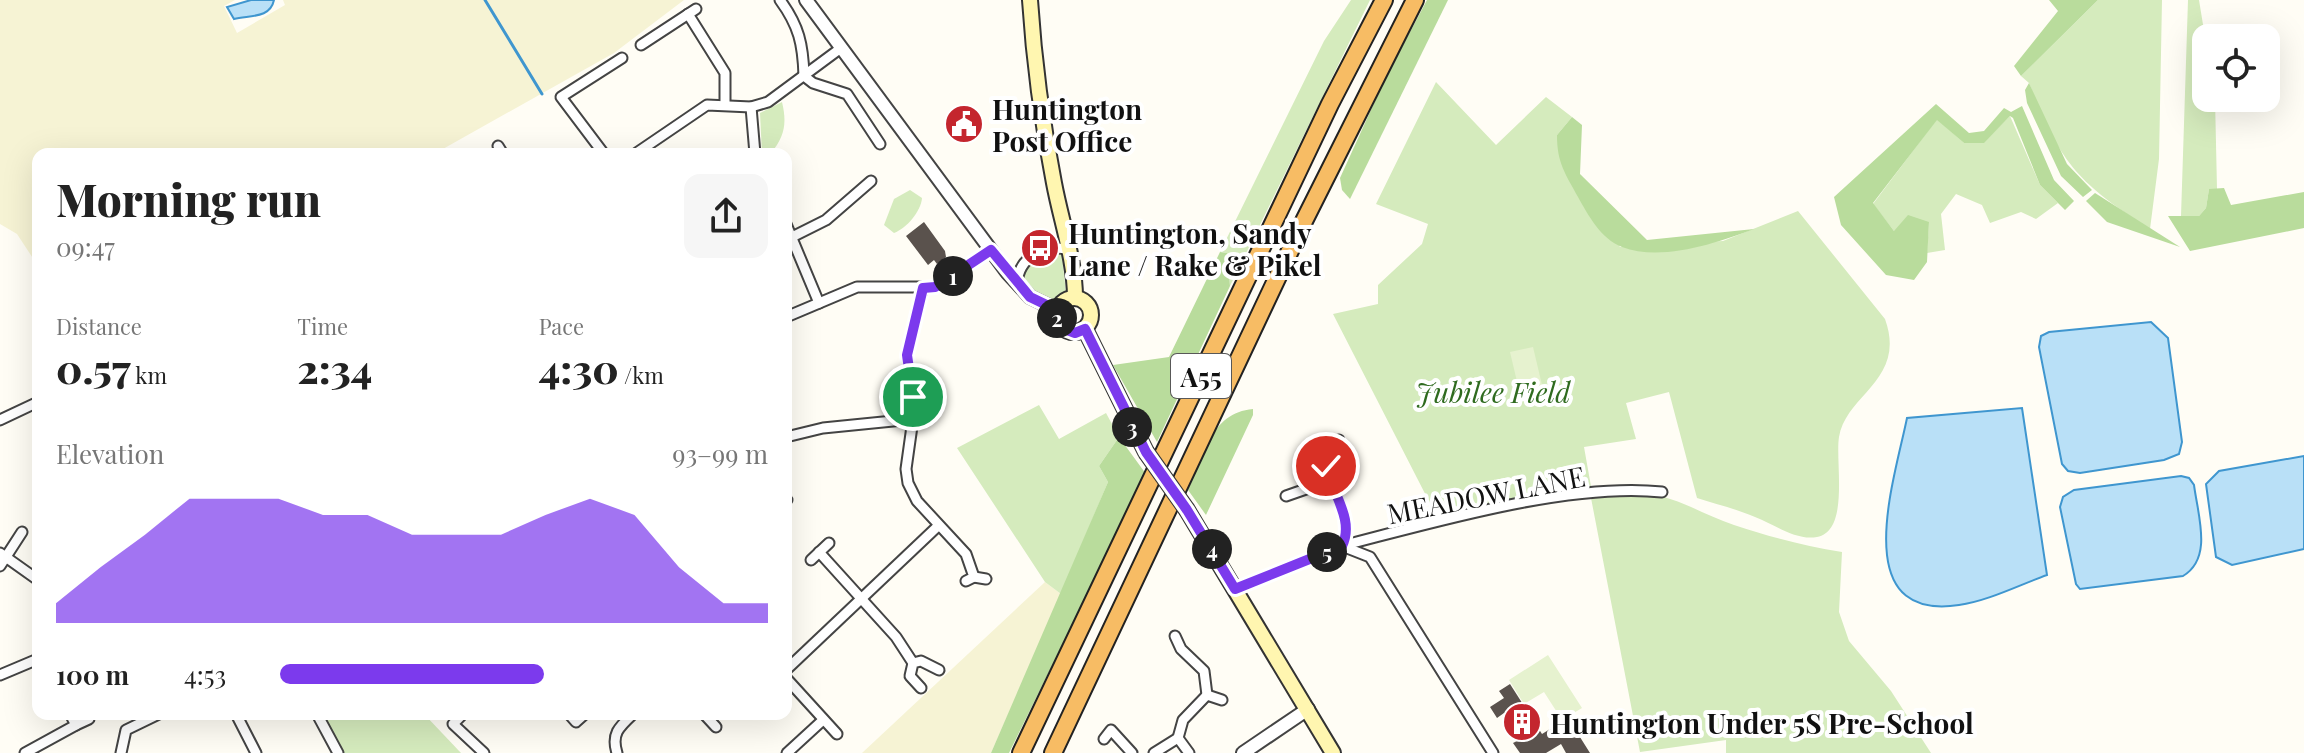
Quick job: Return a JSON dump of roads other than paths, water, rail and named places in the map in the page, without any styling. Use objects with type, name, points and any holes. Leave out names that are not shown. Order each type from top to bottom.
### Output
[{"type":"highway","name":"A55","points":[[1021,753],[1330,104],[1384,0]]},
{"type":"highway","name":"A55","points":[[1053,753],[1304,221],[1415,0]]},
{"type":"main road","points":[[1030,0],[1034,63],[1075,298]]},
{"type":"main road","points":[[1075,298],[1087,303],[1091,311],[1090,323],[1085,329],[1066,331],[1059,324],[1057,310],[1062,302],[1075,298]]},
{"type":"main road","points":[[1085,329],[1146,452],[1187,510],[1333,753]]},
{"type":"street","points":[[780,0],[797,22],[803,40],[804,76]]},
{"type":"street","points":[[806,0],[1017,283],[1030,297],[1057,310]]},
{"type":"street","points":[[641,45],[692,11],[725,73],[725,105]]},
{"type":"street","points":[[643,148],[707,105],[751,107],[768,102],[841,48]]},
{"type":"street","points":[[599,148],[556,99],[622,58]]},
{"type":"street","points":[[804,76],[847,94],[880,144]]},
{"type":"street","points":[[751,107],[754,148]]},
{"type":"street","points":[[819,303],[792,237],[826,220],[871,181]]},
{"type":"street","points":[[1017,283],[1021,267],[1031,256],[1052,247],[1069,250]]},
{"type":"street","points":[[792,314],[857,287],[935,287],[991,250]]},
{"type":"street","points":[[923,288],[907,355],[913,419],[906,469],[908,483],[917,501],[966,554],[970,579],[986,579]]},
{"type":"street","points":[[0,420],[32,405]]},
{"type":"street","points":[[792,436],[823,428],[913,419]]},
{"type":"street","points":[[1286,496],[1329,481],[1326,454],[1339,440]]},
{"type":"street","name":"MEADOW LANE","points":[[1329,481],[1347,522],[1347,535],[1342,546]]},
{"type":"street","name":"MEADOW LANE","points":[[1342,546],[1539,500],[1640,490],[1662,492]]},
{"type":"street","points":[[792,664],[938,526]]},
{"type":"street","points":[[22,532],[2,558],[32,576]]},
{"type":"street","points":[[811,560],[829,543]]},
{"type":"street","points":[[1235,589],[1342,546],[1370,557],[1493,753]]},
{"type":"street","points":[[819,552],[896,637],[913,663],[910,676],[921,688]]},
{"type":"street","points":[[1175,636],[1176,651],[1204,671],[1207,695]]},
{"type":"street","points":[[913,663],[921,661],[939,670]]},
{"type":"street","points":[[0,675],[32,662]]},
{"type":"street","points":[[792,685],[837,734]]},
{"type":"street","points":[[1207,695],[1222,700]]},
{"type":"street","points":[[1154,753],[1178,738],[1183,720],[1207,695]]},
{"type":"street","points":[[1243,753],[1308,709]]},
{"type":"street","points":[[73,720],[76,725]]},
{"type":"street","points":[[25,753],[59,741],[76,725],[87,720]]},
{"type":"street","points":[[121,753],[126,730],[147,720]]},
{"type":"street","points":[[239,720],[256,753]]},
{"type":"street","points":[[320,720],[338,753]]},
{"type":"street","points":[[457,720],[453,724],[484,753]]},
{"type":"street","points":[[617,753],[613,739],[617,729],[627,720]]},
{"type":"street","points":[[710,720],[716,727]]},
{"type":"street","points":[[787,753],[823,720]]},
{"type":"street","points":[[1104,739],[1112,726],[1132,753]]},
{"type":"street","points":[[1178,738],[1189,753]]},
{"type":"water","points":[[251,0],[274,0],[264,13],[234,19],[227,7]]},
{"type":"water","points":[[2151,322],[2168,338],[2182,442],[2179,454],[2164,460],[2080,473],[2068,471],[2062,464],[2039,347],[2041,336],[2049,332]]},
{"type":"water","points":[[2022,408],[2047,575],[1970,603],[1924,604],[1902,591],[1890,569],[1886,540],[1888,508],[1907,418]]},
{"type":"water","points":[[2304,456],[2304,549],[2232,565],[2216,557],[2206,484],[2219,471]]},
{"type":"water","points":[[2181,476],[2189,478],[2194,485],[2200,523],[2201,547],[2192,568],[2183,576],[2080,589],[2076,584],[2060,507],[2063,497],[2074,490]]},
{"type":"waterway","points":[[485,0],[542,94]]},
{"type":"place","name":"Huntington Post Office","points":[[964,124]]},
{"type":"place","name":"Huntington, Sandy Lane / Rake & Pikel","points":[[1040,248]]},
{"type":"place","name":"Huntington Under 5S Pre-School","points":[[1522,722]]},
{"type":"park label","name":"Jubilee Field","points":[[1493,391]]}]
